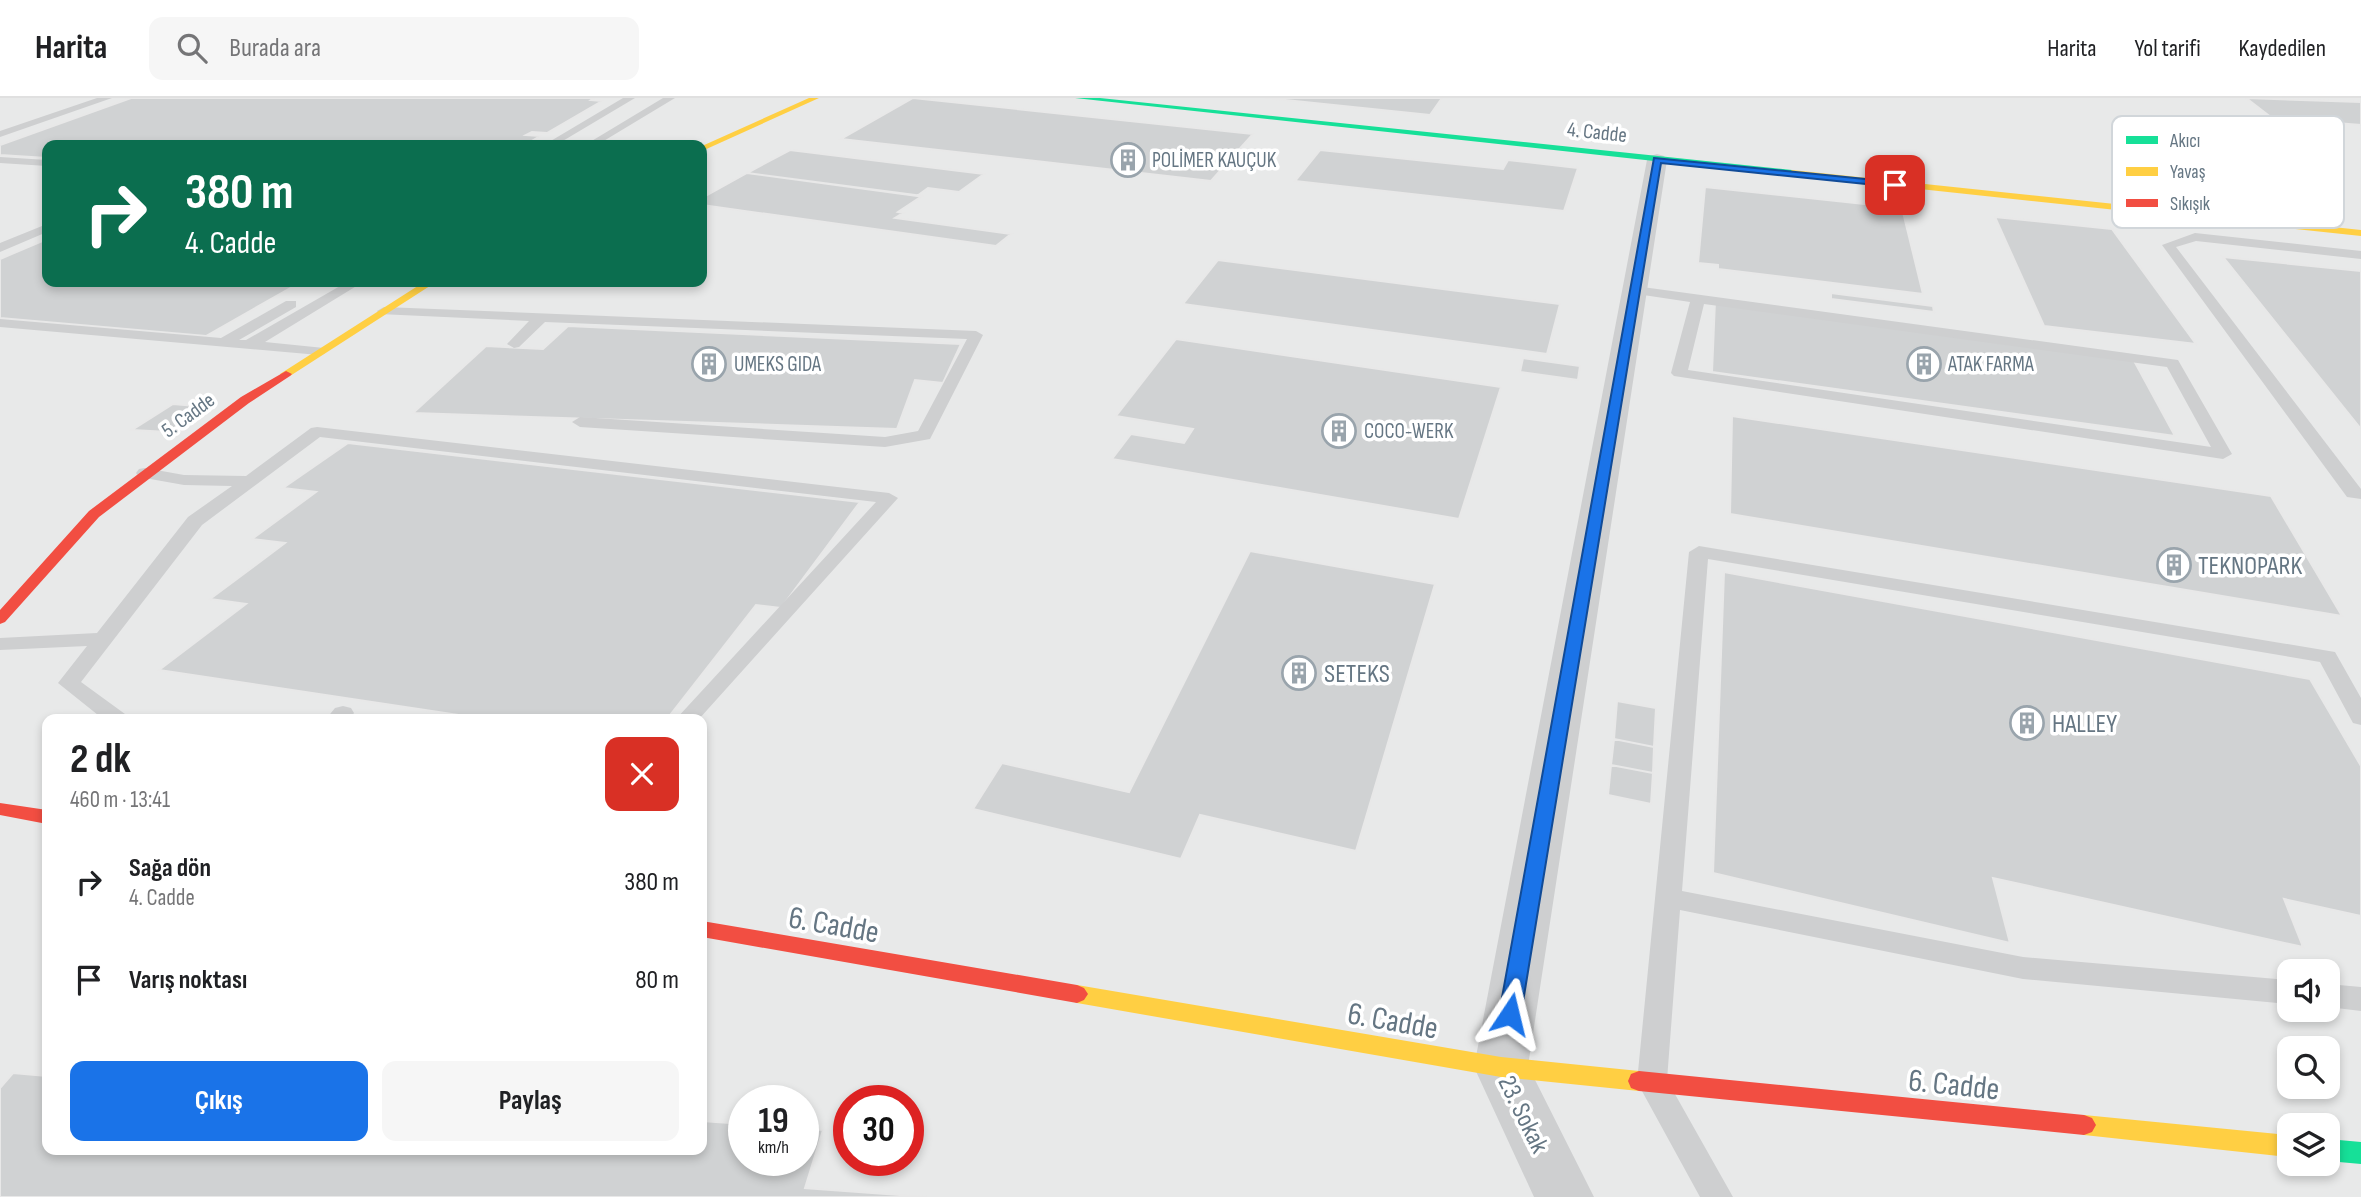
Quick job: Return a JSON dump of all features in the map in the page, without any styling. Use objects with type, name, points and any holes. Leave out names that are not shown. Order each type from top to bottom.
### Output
[{"type":"street","points":[[707,147],[815,98]]},
{"type":"street","name":"4. Cadde","points":[[1079,98],[1121,100],[2112,207]]},
{"type":"street","name":"23. Sokak","points":[[1564,1197],[1501,1067],[1657,160]]},
{"type":"street","name":"4. Cadde","points":[[2313,228],[2361,233]]},
{"type":"street","name":"5. Cadde","points":[[0,619],[94,514],[145,473],[318,351],[423,287]]},
{"type":"street","points":[[0,808],[42,816]]},
{"type":"street","name":"6. Cadde","points":[[707,930],[1501,1067],[2277,1145]]},
{"type":"street","points":[[2340,1151],[2361,1153]]},
{"type":"lane","points":[[0,134],[107,98]]},
{"type":"lane","points":[[558,140],[630,98]]},
{"type":"lane","points":[[599,140],[670,98]]},
{"type":"lane","points":[[0,160],[42,163]]},
{"type":"lane","points":[[0,248],[42,230]]},
{"type":"lane","points":[[2361,255],[2195,237],[2168,245],[2353,493],[2361,494]]},
{"type":"lane","points":[[221,344],[320,287]]},
{"type":"lane","points":[[247,346],[347,287]]},
{"type":"lane","points":[[1635,290],[2173,363],[2224,454],[1679,373],[1698,299]]},
{"type":"lane","points":[[384,311],[976,335],[924,435],[885,442],[580,422]]},
{"type":"lane","points":[[514,344],[542,317]]},
{"type":"lane","points":[[0,323],[318,351]]},
{"type":"lane","points":[[110,714],[69,683],[195,521],[317,432],[889,498],[692,714]]},
{"type":"lane","points":[[145,473],[184,480],[251,481]]},
{"type":"lane","points":[[1717,1197],[1652,1082],[1699,551],[2328,657],[2361,718]]},
{"type":"lane","points":[[0,644],[102,639]]},
{"type":"lane","points":[[1668,898],[2023,968],[2277,991]]},
{"type":"lane","points":[[2340,997],[2361,999]]},
{"type":"shaded area","points":[[0,98],[2361,98],[2361,1197],[0,1197]]},
{"type":"building","points":[[131,98],[594,98],[591,100],[602,101],[547,133],[532,132],[526,135],[540,136],[533,140],[42,140],[42,158],[0,155],[0,145]]},
{"type":"building","name":"POLİMER KAUÇUK","points":[[913,98],[1253,134],[1211,181],[841,139]]},
{"type":"building","points":[[1266,98],[1442,98],[1430,115]]},
{"type":"building","points":[[2246,98],[2361,102],[2361,125],[2344,124],[2344,116],[2269,116]]},
{"type":"building","points":[[790,150],[984,174],[959,192],[928,188],[917,196],[747,173]]},
{"type":"building","points":[[1320,150],[1503,169],[1508,160],[1578,168],[1564,211],[1295,181]]},
{"type":"building","points":[[747,173],[922,196],[898,212],[903,213],[895,218],[1011,234],[996,246],[707,206],[707,195]]},
{"type":"building","points":[[1705,187],[1902,208],[1923,294],[1718,269],[1718,265],[1698,263]]},
{"type":"building","points":[[1995,217],[2112,229],[2196,344],[2044,326]]},
{"type":"building","points":[[42,241],[42,287],[292,287],[206,336],[0,318],[0,259]]},
{"type":"building","points":[[2223,257],[2361,271],[2361,429]]},
{"type":"building","points":[[1218,260],[1560,304],[1547,354],[1183,304]]},
{"type":"building","points":[[1831,293],[1933,306],[1934,312],[1831,299]]},
{"type":"building","name":"ATAK FARMA","points":[[1715,301],[2132,357],[2175,436],[1712,372]]},
{"type":"building","name":"UMEKS GIDA","points":[[568,326],[961,344],[943,383],[915,380],[897,429],[413,413],[486,346],[543,349]]},
{"type":"building","name":"COCO-WERK","points":[[1176,339],[1501,387],[1459,519],[1112,459],[1131,434],[1184,443],[1193,429],[1116,416]]},
{"type":"building","points":[[1523,358],[1580,366],[1578,380],[1520,372]]},
{"type":"building","points":[[173,404],[208,407],[168,432],[132,430]]},
{"type":"building","name":"TEKNOPARK","points":[[1732,416],[2271,496],[2342,616],[1730,514]]},
{"type":"building","points":[[348,443],[860,502],[781,608],[756,605],[671,714],[452,714],[159,670],[246,604],[210,599],[285,543],[252,539],[316,492],[283,488]]},
{"type":"building","name":"SETEKS","points":[[1250,551],[1435,584],[1356,851],[1200,815],[1181,859],[973,809],[1002,763],[1129,792]]},
{"type":"building","name":"HALLEY","points":[[1724,572],[2310,679],[2361,766],[2361,916],[2284,899],[2303,947],[1993,878],[2010,943],[1713,873]]},
{"type":"building","points":[[1617,701],[1656,708],[1654,747],[1614,739]]},
{"type":"building","points":[[1614,739],[1654,747],[1653,773],[1611,765]]},
{"type":"building","points":[[1611,765],[1653,773],[1651,804],[1608,795]]},
{"type":"building","points":[[13,1073],[42,1076],[42,1155],[707,1155],[707,1121],[728,1123],[728,1176],[809,1176],[805,1188],[927,1197],[0,1197],[0,1088]]},
{"type":"traffic: fast","points":[[1079,98],[1792,173]]},
{"type":"traffic: fast","points":[[2340,1151],[2361,1153]]},
{"type":"traffic: slow","points":[[707,147],[815,98]]},
{"type":"traffic: slow","points":[[1792,173],[2112,207]]},
{"type":"traffic: slow","points":[[2314,228],[2361,233]]},
{"type":"traffic: slow","points":[[286,374],[423,287]]},
{"type":"traffic: slow","points":[[1077,994],[1501,1067],[1639,1081]]},
{"type":"traffic: slow","points":[[2084,1125],[2277,1145]]},
{"type":"traffic: jam","points":[[0,619],[94,514],[245,400],[286,374]]},
{"type":"traffic: jam","points":[[0,809],[42,816]]},
{"type":"traffic: jam","points":[[707,930],[1077,994]]},
{"type":"traffic: jam","points":[[1639,1081],[2084,1125]]},
{"type":"place","name":"POLİMER KAUÇUK","points":[[1128,160]]},
{"type":"place","name":"UMEKS GIDA","points":[[709,364]]},
{"type":"place","name":"ATAK FARMA","points":[[1924,364]]},
{"type":"place","name":"COCO-WERK","points":[[1339,431]]},
{"type":"place","name":"TEKNOPARK","points":[[2174,565]]},
{"type":"place","name":"SETEKS","points":[[1299,673]]},
{"type":"place","name":"HALLEY","points":[[2027,723]]},
{"type":"route","points":[[1510,1014],[1657,160],[1895,185]]}]
